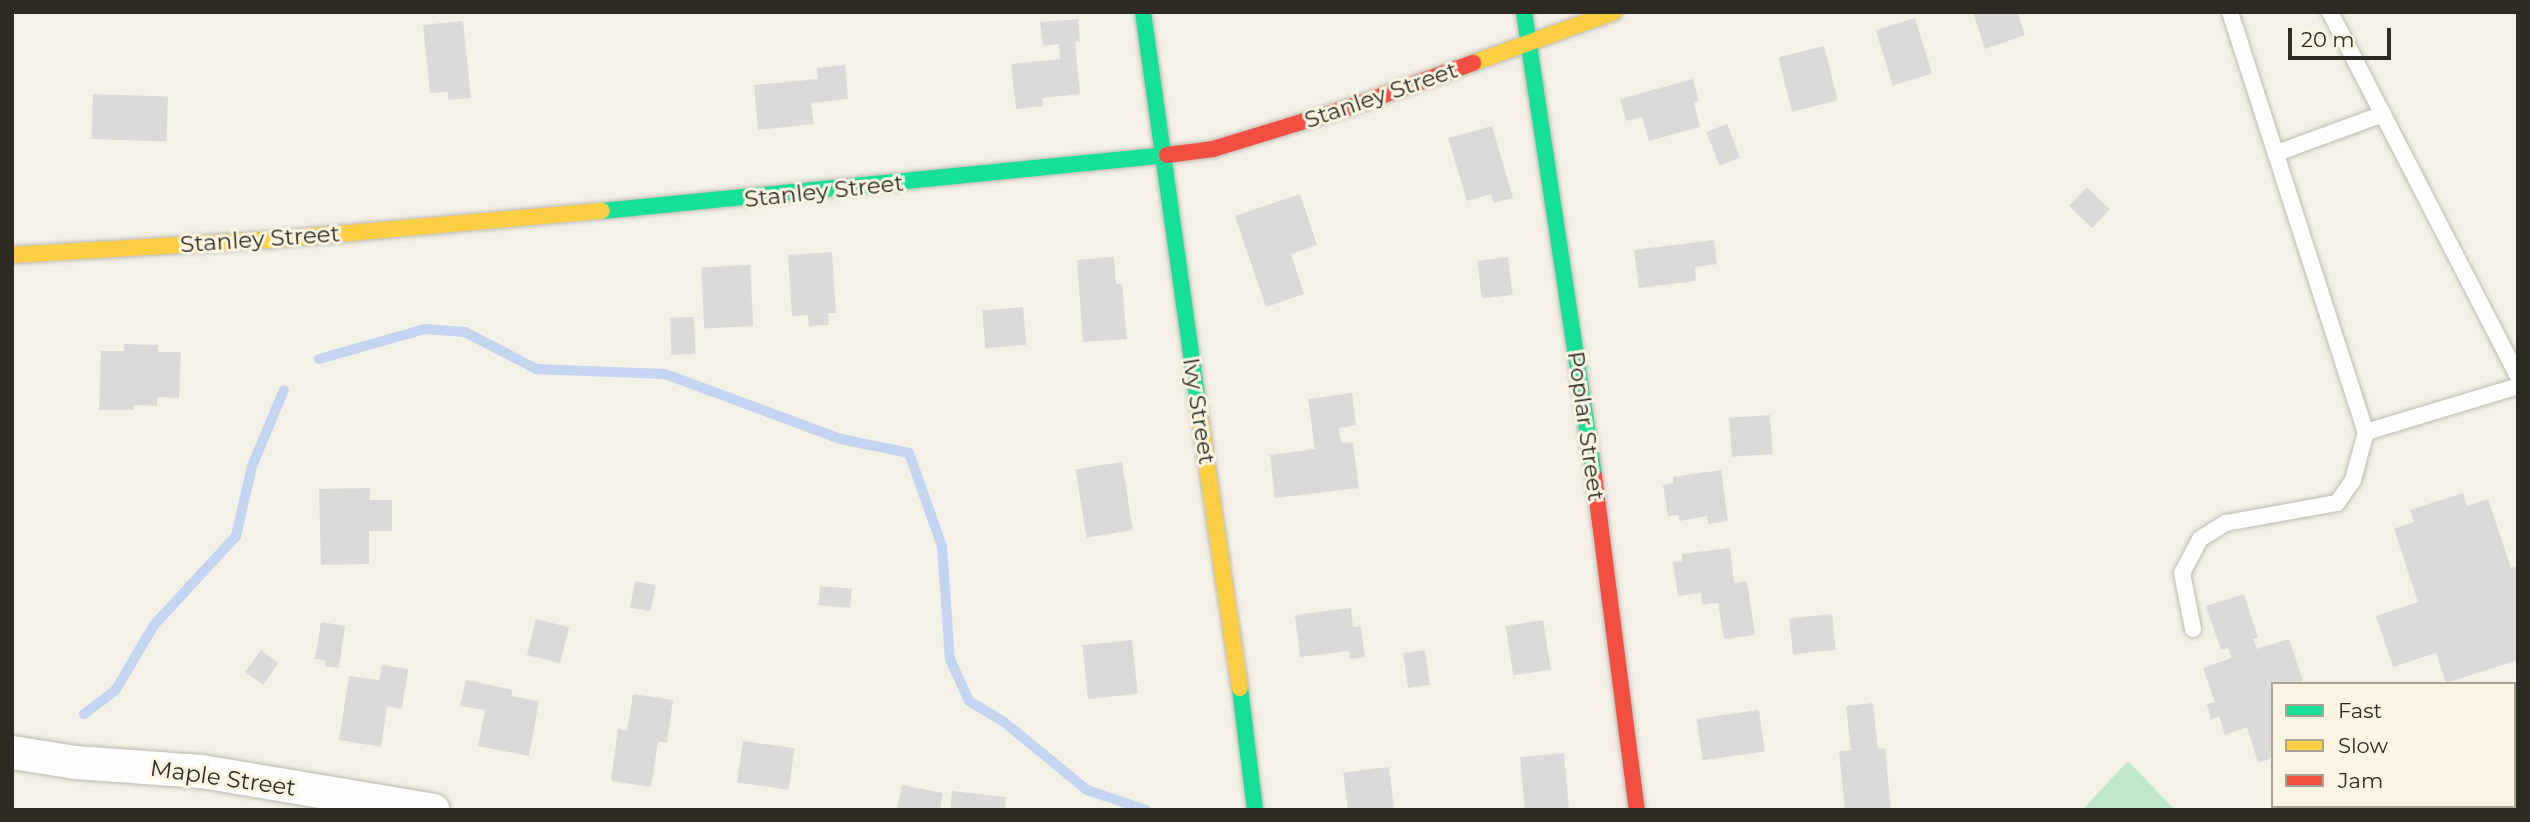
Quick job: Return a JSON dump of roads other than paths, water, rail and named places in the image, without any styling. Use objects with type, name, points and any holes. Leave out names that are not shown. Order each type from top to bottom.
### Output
[{"type":"street","name":"Ivy Street","points":[[1143,12],[1161,156],[1232,625],[1255,810]]},
{"type":"street","name":"Poplar Street","points":[[1524,12],[1590,448],[1637,810]]},
{"type":"street","name":"Stanley Street","points":[[12,255],[268,240],[711,202],[1213,149],[1338,111],[1614,12]]},
{"type":"street","name":"Maple Street","points":[[12,752],[75,762],[201,771],[433,810]]},
{"type":"lane","points":[[2193,629],[2182,573],[2200,539],[2227,523],[2337,503],[2353,480],[2366,432],[2230,12]]},
{"type":"lane","points":[[2330,12],[2518,376]]},
{"type":"lane","points":[[2277,153],[2383,114]]},
{"type":"lane","points":[[2366,432],[2518,386]]},
{"type":"waterway","points":[[319,359],[425,329],[465,332],[536,369],[665,374],[841,439],[909,453],[942,546],[950,659],[969,701],[1004,722],[1087,790],[1146,810]]},
{"type":"waterway","points":[[84,714],[115,691],[154,625],[236,536],[252,466],[284,390]]}]
